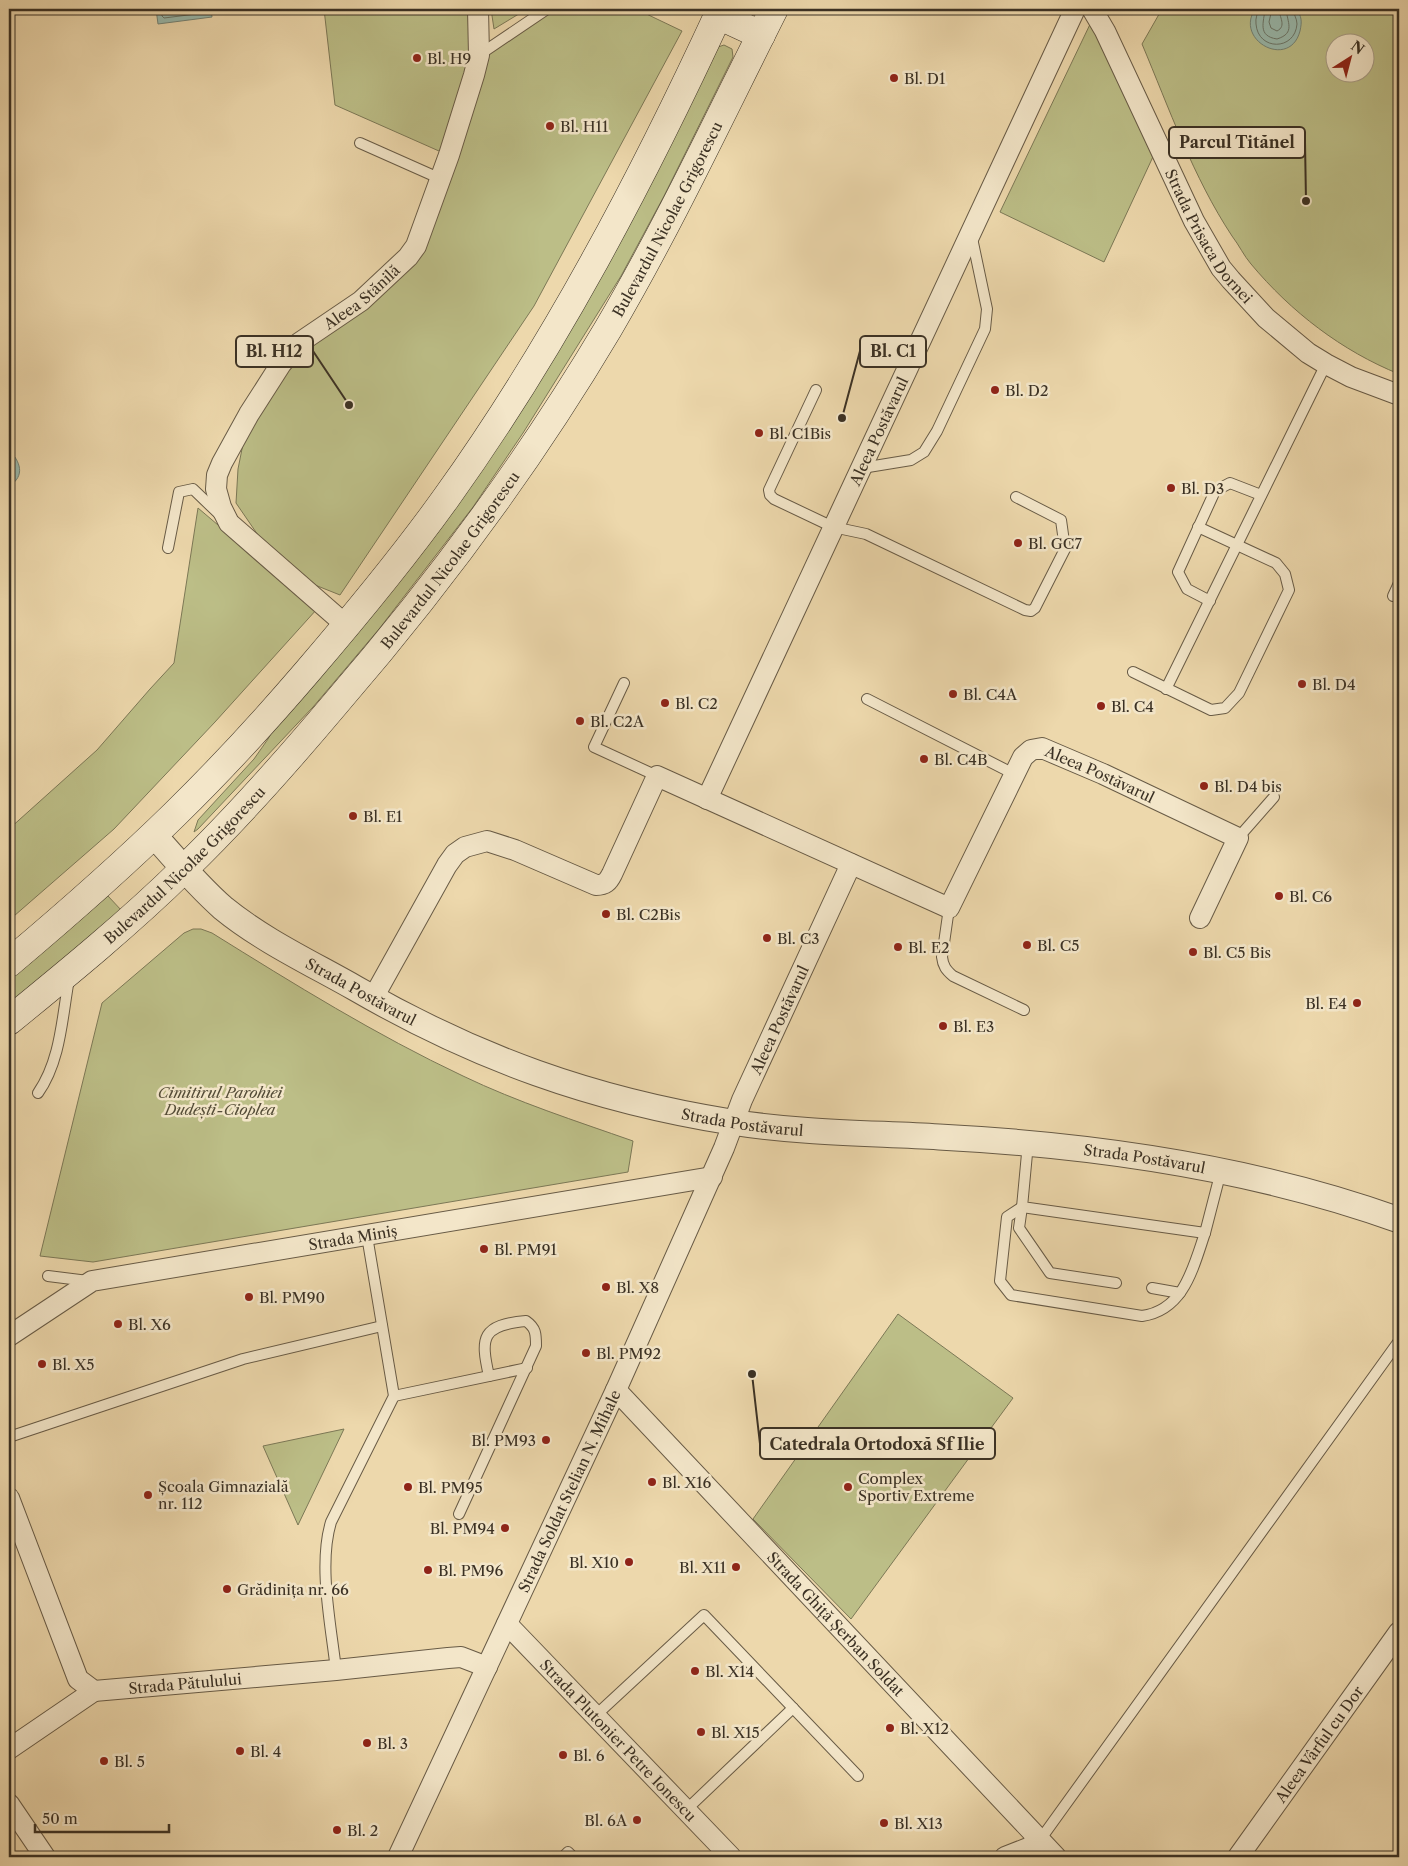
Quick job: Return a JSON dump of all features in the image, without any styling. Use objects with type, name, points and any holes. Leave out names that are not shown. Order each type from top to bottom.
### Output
[{"type":"main road","name":"Bulevardul Nicolae Grigorescu","points":[[9,1021],[70,971],[184,869],[299,747],[390,639],[481,522],[579,376],[626,298],[680,198],[774,9]]},
{"type":"main road","points":[[9,963],[60,920],[154,835],[260,725],[347,626],[412,544],[489,434],[554,332],[636,181],[715,11],[761,35]]},
{"type":"street","name":"Aleea Stănilă","points":[[347,626],[229,523],[221,507],[216,490],[217,475],[249,414],[291,351],[310,335],[361,301],[408,257],[416,246],[441,179],[474,75],[479,55],[478,9]]},
{"type":"street","name":"Aleea Postăvarul","points":[[707,799],[1075,9]]},
{"type":"street","name":"Strada Prisaca Dornei","points":[[1092,9],[1105,31],[1189,212],[1221,268],[1266,318],[1326,364],[1377,388],[1399,395]]},
{"type":"street","name":"Aleea Postăvarul","points":[[949,908],[1014,774],[1023,758],[1031,750],[1042,748],[1103,774],[1238,838]]},
{"type":"street","points":[[373,998],[447,865],[455,854],[465,847],[488,842],[516,850],[596,885],[602,885],[608,882],[657,776],[949,908]]},
{"type":"street","name":"Strada Postăvarul","points":[[154,835],[184,869],[222,906],[238,919],[268,938],[373,998],[454,1040],[520,1068],[563,1083],[652,1108],[734,1122],[808,1131],[939,1137],[1028,1144],[1156,1159],[1221,1171],[1325,1196],[1399,1220]]},
{"type":"street","points":[[1200,918],[1238,838]]},
{"type":"street","name":"Aleea Postăvarul","points":[[734,1122],[742,1100],[851,864]]},
{"type":"street","name":"Strada Soldat Stelian N. Mihale","points":[[406,1853],[487,1667],[616,1390],[712,1177],[734,1122]]},
{"type":"street","name":"Strada Miniș","points":[[9,1336],[92,1281],[712,1177]]},
{"type":"street","name":"Strada Ghiță Șerban Soldat","points":[[616,1390],[1056,1857]]},
{"type":"street","points":[[9,1498],[78,1678],[94,1691],[9,1748]]},
{"type":"street","name":"Strada Plutonier Petre Ionescu","points":[[507,1624],[731,1857]]},
{"type":"street","name":"Aleea Vârful cu Dor","points":[[1238,1857],[1399,1632]]},
{"type":"street","name":"Strada Pătulului","points":[[94,1691],[461,1657],[487,1667]]},
{"type":"street","points":[[9,1804],[45,1857]]},
{"type":"street","points":[[1005,1857],[1028,1848],[1040,1840]]},
{"type":"lane","points":[[479,55],[547,9]]},
{"type":"lane","points":[[360,143],[441,179]]},
{"type":"lane","points":[[861,468],[911,460],[924,452],[938,431],[985,329],[987,309],[970,233]]},
{"type":"lane","points":[[1166,689],[1326,364]]},
{"type":"lane","points":[[816,390],[769,490],[770,496],[833,527],[866,534],[1025,610],[1031,611],[1035,608],[1064,549],[1061,520],[1016,497]]},
{"type":"lane","points":[[1210,600],[1187,589],[1178,572],[1215,491],[1230,483],[1261,495]]},
{"type":"lane","points":[[168,548],[179,492],[193,489],[229,523]]},
{"type":"lane","points":[[1133,672],[1211,710],[1225,708],[1239,693],[1289,590],[1286,574],[1276,563],[1238,544],[1198,528]]},
{"type":"lane","points":[[1393,596],[1399,583]]},
{"type":"lane","points":[[624,683],[594,746],[657,776]]},
{"type":"lane","points":[[867,699],[1014,774]]},
{"type":"lane","points":[[1238,838],[1274,797]]},
{"type":"lane","points":[[949,908],[942,956],[942,963],[946,970],[953,976],[1024,1010]]},
{"type":"lane","points":[[38,1093],[46,1081],[56,1054],[70,971]]},
{"type":"lane","points":[[1028,1144],[1020,1228],[1050,1273],[1116,1283]]},
{"type":"lane","points":[[1205,1233],[1022,1206],[1007,1217],[1000,1282],[1011,1294],[1142,1316],[1153,1315],[1162,1310],[1180,1293],[1190,1278],[1205,1233],[1221,1171]]},
{"type":"lane","points":[[336,1670],[325,1554],[328,1532],[394,1396],[367,1236]]},
{"type":"lane","points":[[48,1276],[92,1281]]},
{"type":"lane","points":[[1152,1288],[1180,1293]]},
{"type":"lane","points":[[458,1514],[536,1346],[536,1334],[533,1326],[526,1321],[510,1322],[495,1328],[485,1337],[483,1350],[489,1376]]},
{"type":"lane","points":[[9,1437],[243,1359],[382,1326]]},
{"type":"lane","points":[[1040,1840],[1399,1342]]},
{"type":"lane","points":[[394,1396],[527,1368]]},
{"type":"lane","points":[[595,1716],[704,1614],[858,1776]]},
{"type":"lane","points":[[686,1810],[793,1708]]},
{"type":"lane","points":[[563,1857],[568,1852],[573,1857]]},
{"type":"green space","points":[[324,9],[469,9],[479,54],[547,9],[636,9],[682,31],[534,306],[340,595],[310,583],[260,538],[236,503],[238,469],[249,414],[281,364],[408,257],[448,155],[335,105]]},
{"type":"green space","points":[[491,9],[527,9],[494,29]]},
{"type":"green space","points":[[1162,9],[1399,9],[1399,374],[1357,354],[1300,314],[1248,261],[1205,190],[1142,44]]},
{"type":"green space","points":[[1094,16],[1158,146],[1104,262],[1000,212]]},
{"type":"green space","points":[[724,45],[732,49],[733,57],[664,196],[621,276],[523,433],[473,507],[379,629],[313,707],[194,832],[198,820],[254,759],[282,714],[362,616],[715,48]]},
{"type":"green space","points":[[198,508],[317,609],[215,722],[114,829],[14,916],[9,911],[9,829],[97,750],[174,663]]},
{"type":"green space","points":[[108,896],[122,911],[9,1009],[9,981]]},
{"type":"green space","name":"Cimitirul Parohiei Dudești-Cioplea","points":[[193,929],[201,929],[212,933],[367,1026],[463,1076],[525,1103],[633,1141],[628,1172],[93,1262],[40,1256],[102,1003],[184,933]]},
{"type":"green space","points":[[898,1314],[1013,1398],[851,1619],[753,1519]]},
{"type":"green space","points":[[344,1429],[298,1525],[263,1446]]},
{"type":"water","points":[[156,9],[211,9],[212,17],[158,24]]},
{"type":"water","points":[[1255,9],[1296,9],[1301,25],[1294,43],[1286,49],[1276,50],[1266,47],[1257,40],[1252,31],[1250,21]]},
{"type":"water","points":[[9,450],[20,468],[18,478],[9,486]]},
{"type":"place","name":"Bl. H9","points":[[417,58]]},
{"type":"place","name":"Bl. D1","points":[[894,78]]},
{"type":"place","name":"Bl. H11","points":[[550,126]]},
{"type":"place","name":"Parcul Titănel","points":[[1306,201]]},
{"type":"place","name":"Bl. D2","points":[[995,390]]},
{"type":"place","name":"Bl. H12","points":[[349,405]]},
{"type":"place","name":"Bl. C1","points":[[842,418]]},
{"type":"place","name":"Bl. C1Bis","points":[[759,433]]},
{"type":"place","name":"Bl. D3","points":[[1171,488]]},
{"type":"place","name":"Bl. GC7","points":[[1018,543]]},
{"type":"place","name":"Bl. D4","points":[[1302,684]]},
{"type":"place","name":"Bl. C4A","points":[[953,694]]},
{"type":"place","name":"Bl. C2","points":[[665,703]]},
{"type":"place","name":"Bl. C4","points":[[1101,706]]},
{"type":"place","name":"Bl. C2A","points":[[580,721]]},
{"type":"place","name":"Bl. C4B","points":[[924,759]]},
{"type":"place","name":"Bl. D4 bis","points":[[1204,786]]},
{"type":"place","name":"Bl. E1","points":[[353,816]]},
{"type":"place","name":"Bl. C6","points":[[1279,896]]},
{"type":"place","name":"Bl. C2Bis","points":[[606,914]]},
{"type":"place","name":"Bl. C3","points":[[767,938]]},
{"type":"place","name":"Bl. C5","points":[[1027,945]]},
{"type":"place","name":"Bl. E2","points":[[898,947]]},
{"type":"place","name":"Bl. C5 Bis","points":[[1193,952]]},
{"type":"place","name":"Bl. E4","points":[[1357,1003]]},
{"type":"place","name":"Bl. E3","points":[[943,1026]]},
{"type":"place","name":"Bl. PM91","points":[[484,1249]]},
{"type":"place","name":"Bl. X8","points":[[606,1287]]},
{"type":"place","name":"Bl. PM90","points":[[249,1297]]},
{"type":"place","name":"Bl. X6","points":[[118,1324]]},
{"type":"place","name":"Bl. PM92","points":[[586,1353]]},
{"type":"place","name":"Bl. X5","points":[[42,1364]]},
{"type":"place","name":"Catedrala Ortodoxă Sf Ilie","points":[[752,1374]]},
{"type":"place","name":"Bl. PM93","points":[[546,1440]]},
{"type":"place","name":"Bl. X16","points":[[652,1482]]},
{"type":"place","name":"Bl. PM95","points":[[408,1487]]},
{"type":"place","name":"Complex Sportiv Extreme","points":[[848,1487]]},
{"type":"place","name":"Școala Gimnazială nr. 112","points":[[148,1495]]},
{"type":"place","name":"Bl. PM94","points":[[505,1528]]},
{"type":"place","name":"Bl. X10","points":[[629,1562]]},
{"type":"place","name":"Bl. X11","points":[[736,1567]]},
{"type":"place","name":"Bl. PM96","points":[[428,1570]]},
{"type":"place","name":"Grădinița nr. 66","points":[[227,1589]]},
{"type":"place","name":"Bl. X14","points":[[695,1671]]},
{"type":"place","name":"Bl. X12","points":[[890,1728]]},
{"type":"place","name":"Bl. X15","points":[[701,1732]]},
{"type":"place","name":"Bl. 3","points":[[367,1743]]},
{"type":"place","name":"Bl. 4","points":[[240,1751]]},
{"type":"place","name":"Bl. 6","points":[[563,1755]]},
{"type":"place","name":"Bl. 5","points":[[104,1761]]},
{"type":"place","name":"Bl. 6A","points":[[637,1820]]},
{"type":"place","name":"Bl. X13","points":[[884,1823]]},
{"type":"place","name":"Bl. 2","points":[[337,1830]]}]
